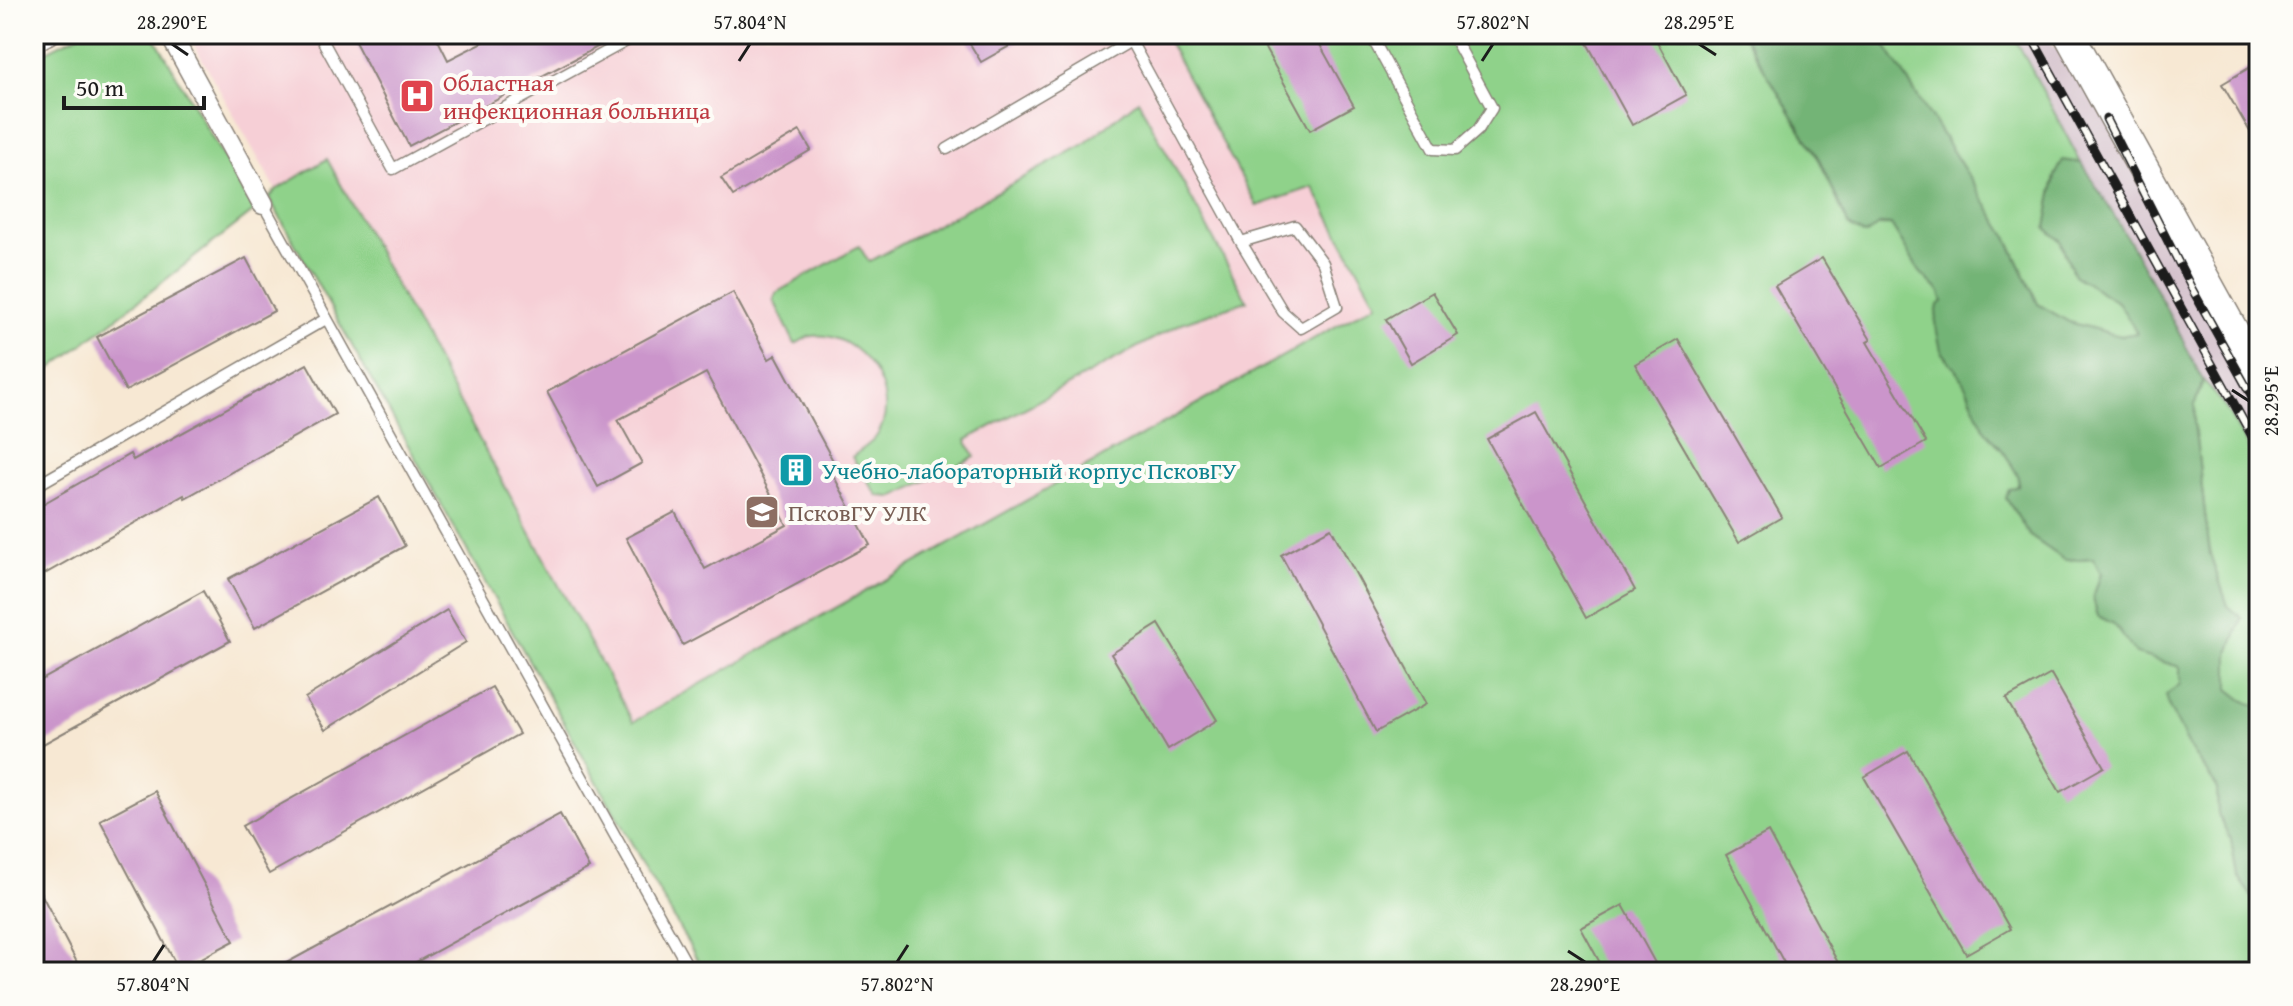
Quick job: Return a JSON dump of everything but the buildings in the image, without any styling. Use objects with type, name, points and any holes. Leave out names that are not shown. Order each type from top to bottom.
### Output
[{"type":"main road","points":[[2069,34],[2259,378]]},
{"type":"street","points":[[170,34],[263,204]]},
{"type":"lane","points":[[34,47],[59,34]]},
{"type":"lane","points":[[319,34],[393,169],[639,34]]},
{"type":"lane","points":[[1370,34],[1433,149],[1455,150],[1478,130],[1492,108],[1452,34]]},
{"type":"lane","points":[[947,149],[1129,38],[1241,242],[1283,312],[1301,328],[1337,307],[1323,263],[1295,226],[1241,242]]},
{"type":"lane","points":[[263,204],[691,972]]},
{"type":"lane","points":[[34,487],[326,319]]},
{"type":"shaded area","name":"ПсковГУ УЛК","points":[[188,34],[1164,34],[1257,206],[1313,187],[1377,302],[633,722],[327,159],[276,190]]},
{"type":"shaded area","points":[[2013,34],[2045,34],[2053,47],[2064,40],[2259,391],[2259,466],[2226,409],[2203,380],[2110,207],[2081,163]]},
{"type":"green space","points":[[80,34],[153,34],[254,211],[34,382],[34,57]]},
{"type":"green space","points":[[1164,34],[1743,34],[1820,161],[1849,226],[1891,225],[1920,272],[1940,292],[1943,302],[1941,350],[1963,380],[1985,430],[2004,452],[2019,477],[2018,486],[2006,498],[2030,536],[2065,560],[2093,558],[2101,573],[2093,598],[2098,616],[2114,624],[2137,654],[2180,667],[2191,750],[2217,787],[2218,814],[2231,839],[2237,876],[2259,906],[2259,972],[704,972],[269,198],[276,190],[327,159],[633,722],[1377,303],[1313,187],[1257,206]]},
{"type":"green space","points":[[1743,34],[1878,34],[2006,235],[2038,304],[2069,322],[2120,336],[2137,333],[2119,303],[2074,275],[2060,240],[2046,228],[2055,176],[2063,160],[2081,163],[2114,216],[2203,380],[2195,404],[2194,423],[2210,554],[2228,606],[2242,618],[2229,653],[2229,689],[2259,708],[2259,906],[2237,876],[2231,839],[2218,814],[2217,787],[2191,750],[2170,709],[2166,695],[2180,684],[2180,667],[2136,654],[2114,624],[2098,616],[2093,598],[2101,573],[2093,558],[2065,560],[2030,536],[2006,498],[2009,489],[2018,486],[2019,477],[2004,452],[1985,430],[1963,380],[1941,350],[1935,323],[1938,305],[1943,302],[1940,292],[1920,272],[1891,225],[1881,224],[1865,235],[1849,226],[1820,161]]},
{"type":"green space","points":[[1878,34],[2013,34],[2081,163],[2063,161],[2055,176],[2046,228],[2060,240],[2074,275],[2119,303],[2138,333],[2120,336],[2069,322],[2038,304],[2006,235]]},
{"type":"green space","points":[[1138,100],[1247,301],[1184,322],[966,440],[975,457],[893,497],[878,496],[852,457],[874,440],[884,421],[885,403],[873,368],[846,343],[830,337],[812,336],[795,344],[774,301],[776,293],[859,246],[869,262],[1083,145]]},
{"type":"green space","points":[[2203,380],[2226,409],[2259,466],[2259,708],[2229,689],[2229,653],[2242,618],[2228,606],[2210,554],[2194,423],[2195,404]]},
{"type":"railway","points":[[2030,34],[2259,449]]},
{"type":"railway","points":[[2106,119],[2192,289],[2259,409]]},
{"type":"place","name":"Областная инфекционная больница","points":[[417,96]]},
{"type":"place","name":"Учебно-лабораторный корпус ПсковГУ","points":[[796,470]]},
{"type":"place","name":"ПсковГУ УЛК","points":[[762,512]]}]
